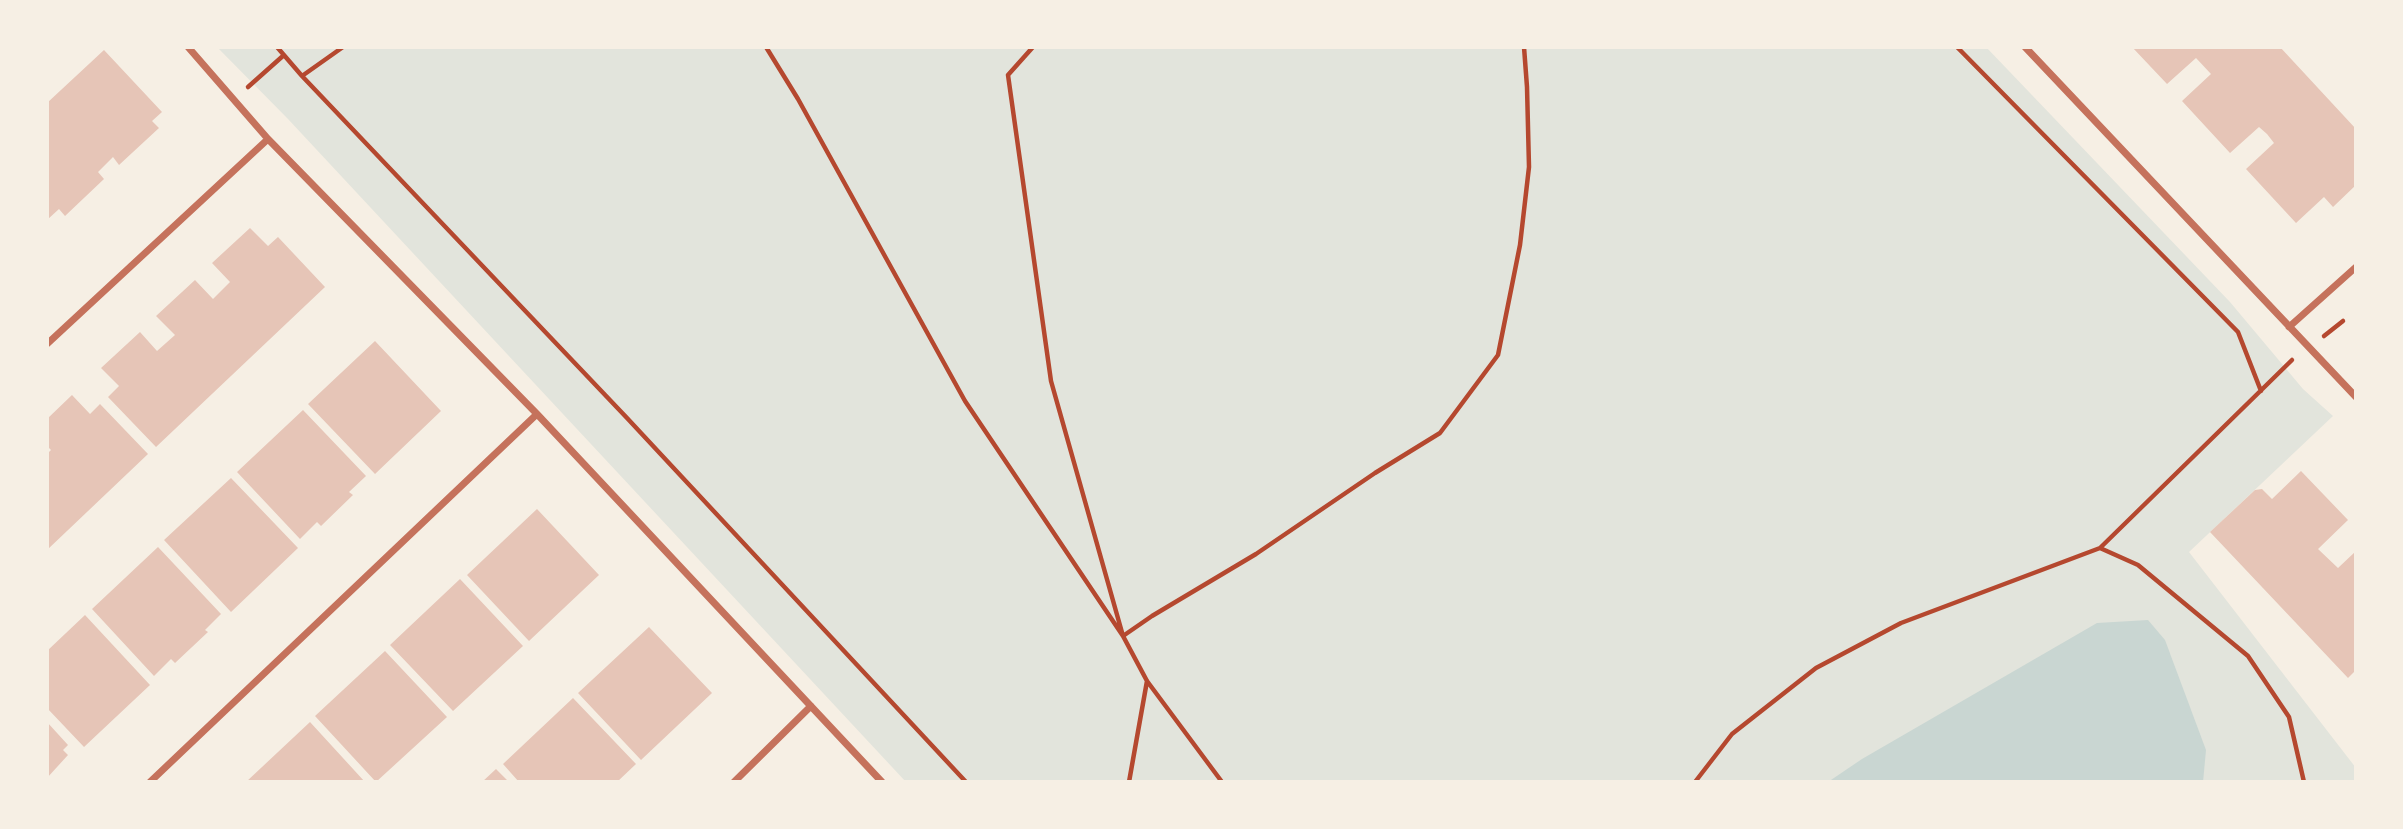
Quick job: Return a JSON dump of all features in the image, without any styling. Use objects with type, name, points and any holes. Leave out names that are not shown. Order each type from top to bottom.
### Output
[{"type":"street","points":[[188,47],[268,139],[537,414],[882,782]]},
{"type":"street","points":[[2025,47],[2356,397]]},
{"type":"street","points":[[47,344],[268,139]]},
{"type":"street","points":[[2289,327],[2356,267]]},
{"type":"street","points":[[150,782],[537,414]]},
{"type":"street","points":[[734,782],[811,706]]},
{"type":"path","points":[[277,47],[966,782]]},
{"type":"path","points":[[302,76],[343,47]]},
{"type":"path","points":[[1033,47],[1008,75],[1051,382],[1123,636]]},
{"type":"path","points":[[1123,636],[1256,554],[1375,473],[1440,433],[1498,355],[1520,245],[1529,167],[1524,47]]},
{"type":"path","points":[[1957,47],[2238,332],[2261,391]]},
{"type":"path","points":[[769,48],[965,401],[1123,636],[1147,681],[1222,782]]},
{"type":"path","points":[[1695,782],[1732,734],[1816,668],[1901,623],[2100,548],[2288,363]]},
{"type":"path","points":[[2100,548],[2138,565],[2248,656],[2289,717],[2304,782]]},
{"type":"path","points":[[1129,782],[1147,681]]},
{"type":"shaded area","points":[[217,47],[1986,47],[2230,302],[2303,389],[2333,416],[2189,552],[2356,768],[2356,782],[906,782],[288,119]]},
{"type":"shaded area","points":[[2148,620],[2165,640],[2206,750],[2203,782],[1828,782],[1862,759],[2097,623]]},
{"type":"building","points":[[2132,47],[2280,47],[2356,129],[2356,185],[2333,207],[2324,197],[2296,223],[2246,169],[2274,143],[2267,134],[2259,127],[2230,153],[2182,101],[2211,74],[2196,58],[2167,84]]},
{"type":"building","points":[[104,50],[162,112],[152,121],[159,128],[119,165],[113,157],[98,172],[104,179],[65,216],[59,209],[47,220],[47,103]]},
{"type":"building","points":[[250,228],[268,246],[278,237],[325,287],[156,447],[108,397],[119,386],[101,368],[140,332],[157,351],[175,335],[156,316],[195,280],[213,299],[230,282],[212,263]]},
{"type":"building","points":[[375,341],[441,411],[375,474],[308,404]]},
{"type":"building","points":[[72,395],[90,414],[100,404],[148,454],[47,550],[47,454],[51,450],[47,446],[47,419]]},
{"type":"building","points":[[303,410],[366,476],[349,492],[353,495],[321,526],[317,522],[300,539],[237,472]]},
{"type":"building","points":[[2301,471],[2348,520],[2318,549],[2338,568],[2356,551],[2356,670],[2348,678],[2210,532],[2255,490],[2262,489],[2272,499]]},
{"type":"building","points":[[231,478],[298,548],[231,612],[164,540]]},
{"type":"building","points":[[537,509],[599,575],[529,641],[467,575]]},
{"type":"building","points":[[158,547],[221,614],[205,630],[208,632],[175,663],[171,659],[154,676],[92,609]]},
{"type":"building","points":[[460,579],[523,646],[453,711],[390,645]]},
{"type":"building","points":[[85,615],[150,685],[84,747],[47,708],[47,651]]},
{"type":"building","points":[[649,627],[712,693],[641,760],[578,693]]},
{"type":"building","points":[[385,651],[447,717],[376,782],[315,716]]},
{"type":"building","points":[[573,698],[636,764],[617,782],[519,782],[503,764]]},
{"type":"building","points":[[47,722],[68,745],[63,750],[68,755],[47,778]]},
{"type":"building","points":[[310,722],[365,782],[246,782]]},
{"type":"building","points":[[496,769],[509,782],[482,782]]}]
